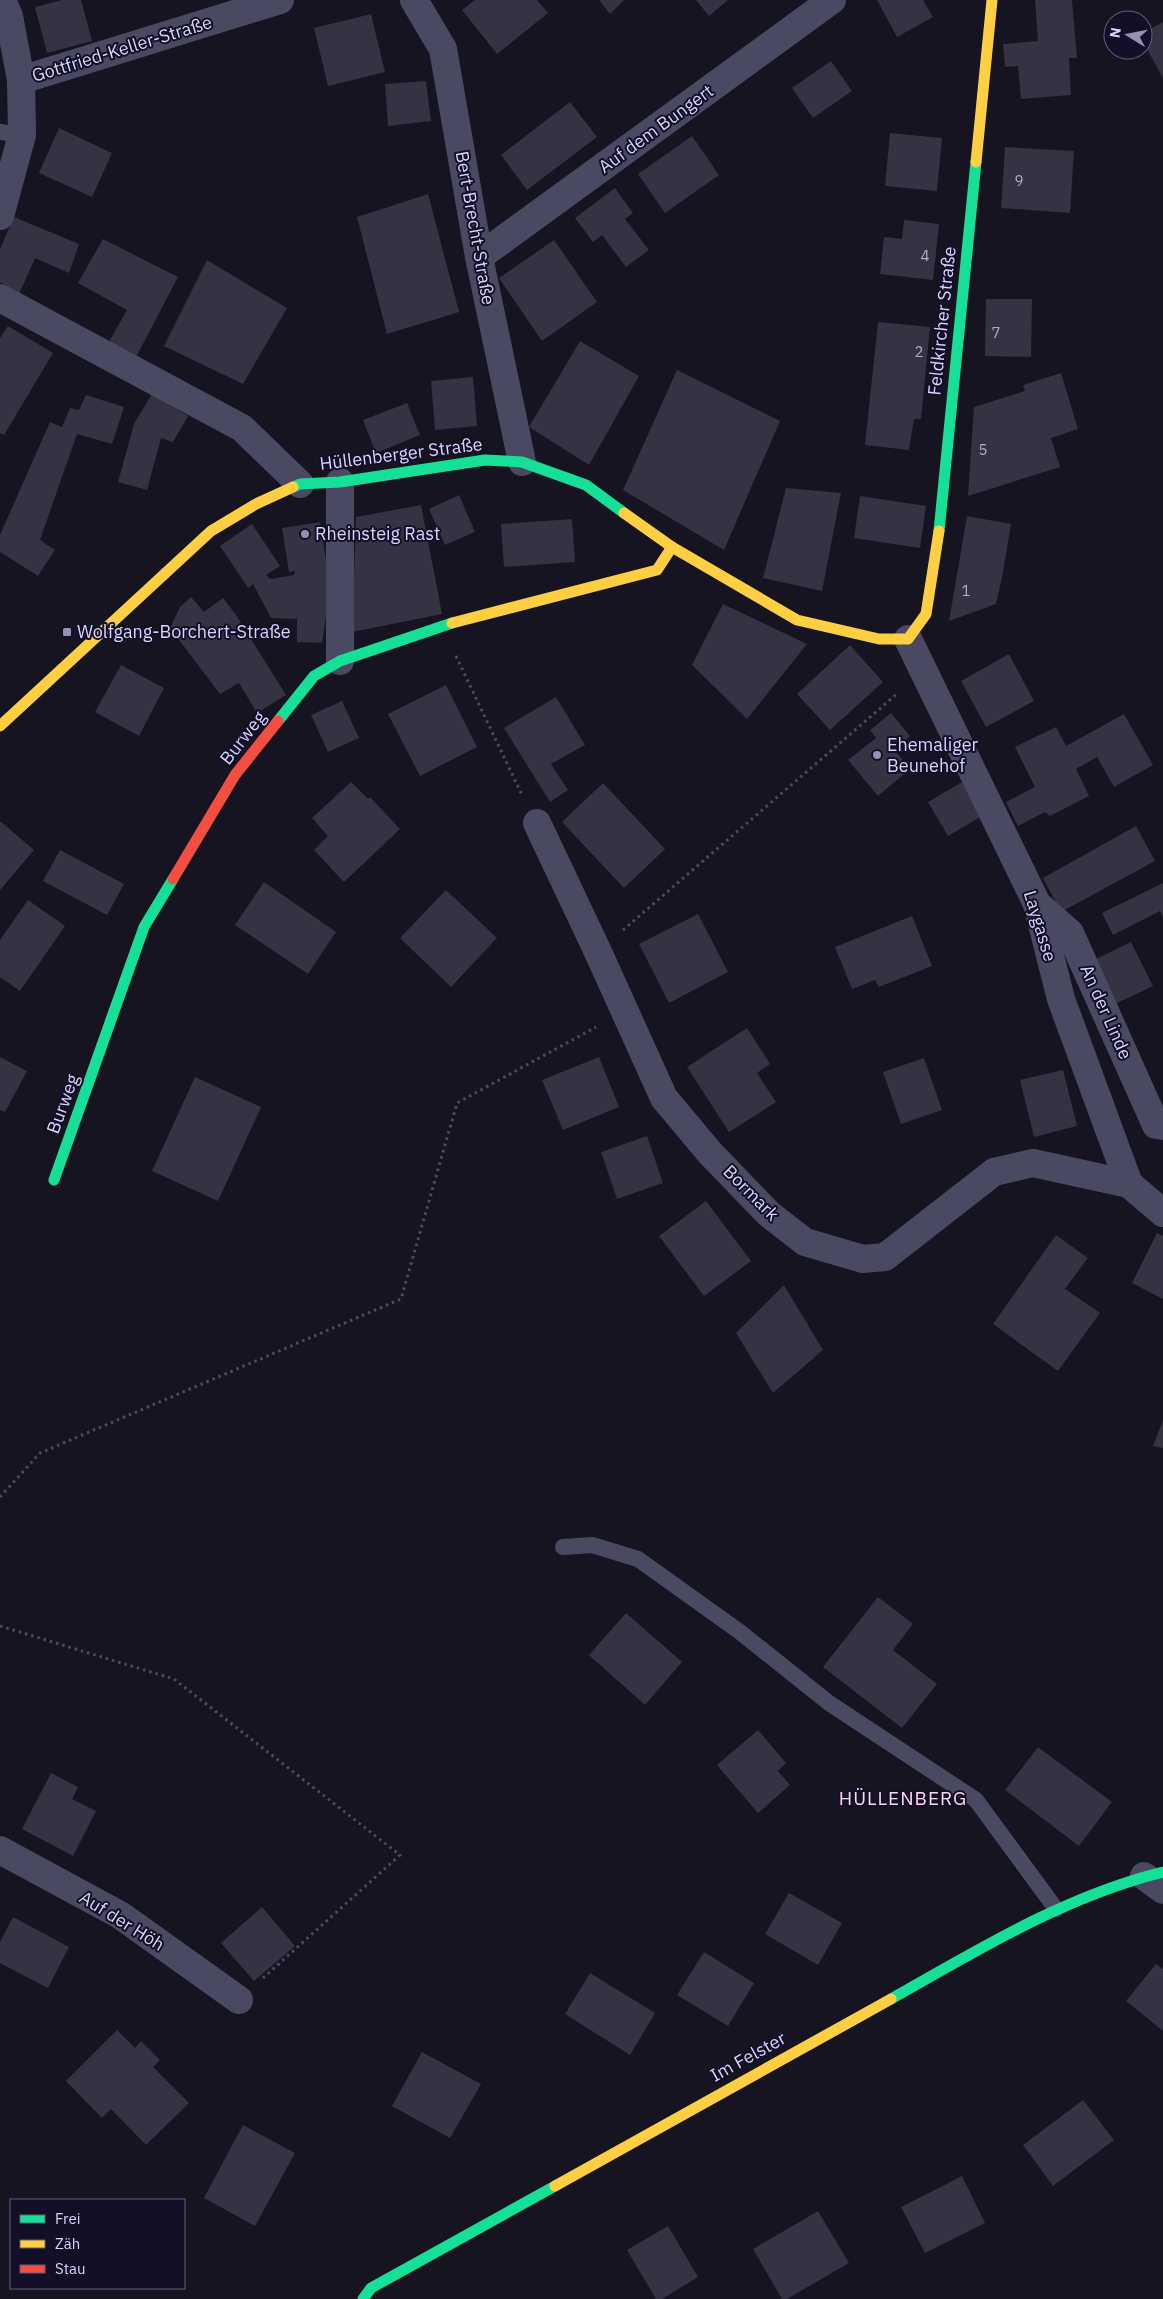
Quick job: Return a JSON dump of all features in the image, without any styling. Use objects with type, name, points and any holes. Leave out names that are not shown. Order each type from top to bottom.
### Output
[{"type":"street","points":[[0,216],[11,133],[21,80],[9,16],[2,0]]},
{"type":"street","name":"Gottfried-Keller-Straße","points":[[21,80],[280,0]]},
{"type":"street","name":"Bert-Brecht-Straße","points":[[414,0],[443,49],[479,257],[522,462]]},
{"type":"street","name":"Auf dem Bungert","points":[[479,257],[832,0]]},
{"type":"street","name":"Feldkircher Straße","points":[[908,639],[926,614],[937,553],[992,0]]},
{"type":"street","points":[[0,298],[242,428],[300,484]]},
{"type":"street","name":"Hüllenberger Straße","points":[[0,726],[212,531],[256,504],[300,484],[340,482],[485,460],[522,462],[586,485],[672,547],[797,620],[879,639],[908,639]]},
{"type":"street","points":[[340,482],[340,661]]},
{"type":"street","name":"Burweg","points":[[54,1180],[144,927],[235,775],[314,676],[340,661],[442,626],[657,570],[672,547]]},
{"type":"street","name":"Laygasse","points":[[908,639],[1037,904],[1061,999],[1129,1184],[1163,1213]]},
{"type":"street","name":"Bormark","points":[[536,823],[598,952],[664,1098],[710,1153],[769,1214],[805,1242],[863,1259],[885,1257],[994,1172],[1033,1163],[1129,1184]]},
{"type":"street","name":"An der Linde","points":[[1037,904],[1070,933],[1156,1125],[1163,1126]]},
{"type":"street","name":"Auf der Höh","points":[[0,1850],[120,1915],[239,2000]]},
{"type":"street","name":"Im Felster","points":[[363,2299],[371,2288],[763,2068],[1056,1909],[1157,1879]]},
{"type":"lane","points":[[563,1547],[592,1544],[638,1559],[740,1632],[829,1703],[976,1800],[1056,1909]]},
{"type":"path","points":[[442,626],[536,823]]},
{"type":"path","points":[[598,952],[898,692],[925,674]]},
{"type":"path","points":[[0,1497],[40,1453],[401,1299],[457,1103],[624,1012]]},
{"type":"path","points":[[0,1626],[174,1679],[400,1855],[239,2000]]},
{"type":"building","points":[[62,0],[81,0],[92,41],[47,53],[35,7]]},
{"type":"building","points":[[475,0],[537,0],[548,13],[497,54],[462,10]]},
{"type":"building","points":[[599,0],[624,0],[610,14]]},
{"type":"building","points":[[696,0],[728,0],[709,16]]},
{"type":"building","points":[[877,0],[923,0],[933,17],[897,37]]},
{"type":"building","points":[[1035,0],[1072,0],[1077,58],[1069,58],[1071,95],[1021,99],[1018,66],[1005,67],[1003,44],[1038,41]]},
{"type":"building","points":[[371,14],[385,72],[328,86],[314,28]]},
{"type":"building","points":[[1163,22],[1163,78],[1153,60],[1153,28]]},
{"type":"building","points":[[831,61],[852,91],[813,118],[792,88]]},
{"type":"building","points":[[426,81],[431,121],[388,126],[385,84]]},
{"type":"building","points":[[570,102],[597,137],[527,190],[501,155]]},
{"type":"building","points":[[59,128],[112,153],[92,197],[39,173]]},
{"type":"building","points":[[890,133],[942,138],[937,191],[885,186]]},
{"type":"building","points":[[692,136],[719,175],[665,213],[638,174]]},
{"type":"building","points":[[1005,147],[1074,151],[1070,213],[1001,208]]},
{"type":"building","points":[[615,188],[633,213],[625,219],[649,250],[626,267],[602,235],[593,242],[575,218]]},
{"type":"building","points":[[428,194],[459,312],[387,334],[357,217]]},
{"type":"building","points":[[14,217],[79,244],[69,273],[35,258],[19,294],[0,282],[0,249]]},
{"type":"building","points":[[904,220],[939,224],[933,280],[880,274],[884,237],[902,239]]},
{"type":"building","points":[[103,239],[178,277],[134,361],[106,347],[127,310],[78,283]]},
{"type":"building","points":[[554,240],[597,302],[542,341],[499,278]]},
{"type":"building","points":[[207,260],[287,308],[243,384],[164,346]]},
{"type":"building","points":[[986,299],[1032,299],[1031,357],[985,356]]},
{"type":"building","points":[[878,322],[930,327],[921,419],[914,419],[909,450],[865,445]]},
{"type":"building","points":[[8,326],[53,353],[4,435],[0,433],[0,338]]},
{"type":"building","points":[[580,341],[639,376],[589,465],[529,427]]},
{"type":"building","points":[[677,370],[780,421],[724,550],[623,490]]},
{"type":"building","points":[[1061,373],[1078,429],[1051,438],[1060,467],[968,496],[974,407],[1025,391],[1023,385]]},
{"type":"building","points":[[473,377],[477,426],[435,430],[431,381]]},
{"type":"building","points":[[152,394],[188,416],[173,442],[161,438],[147,490],[118,482],[134,424]]},
{"type":"building","points":[[86,395],[124,407],[112,444],[77,434],[40,540],[55,550],[38,576],[0,552],[0,535],[50,422],[62,427],[70,408],[79,410]]},
{"type":"building","points":[[407,403],[420,435],[376,453],[363,420]]},
{"type":"building","points":[[786,488],[841,493],[822,591],[763,578]]},
{"type":"building","points":[[459,495],[475,532],[445,545],[429,509]]},
{"type":"building","points":[[860,496],[926,506],[920,548],[854,538]]},
{"type":"building","points":[[421,505],[442,614],[352,632],[356,517]]},
{"type":"building","points":[[967,516],[1011,524],[1002,578],[996,604],[949,621]]},
{"type":"building","points":[[572,519],[575,562],[504,567],[501,524]]},
{"type":"building","points":[[320,522],[327,566],[329,598],[322,643],[297,642],[297,619],[271,618],[253,584],[248,588],[220,546],[252,524],[280,566],[266,575],[270,579],[294,575],[295,571],[289,572],[282,528]]},
{"type":"building","points":[[191,597],[204,612],[223,598],[236,615],[286,695],[257,713],[239,683],[220,694],[170,628],[180,607]]},
{"type":"building","points":[[723,604],[807,644],[747,719],[692,665]]},
{"type":"building","points":[[850,645],[883,682],[830,730],[797,694]]},
{"type":"building","points":[[1009,654],[1034,701],[986,727],[961,681]]},
{"type":"building","points":[[121,665],[164,688],[139,736],[95,712]]},
{"type":"building","points":[[446,685],[477,747],[420,776],[388,714]]},
{"type":"building","points":[[556,697],[585,745],[551,764],[568,790],[550,802],[504,728]]},
{"type":"building","points":[[342,701],[359,738],[328,752],[311,715]]},
{"type":"building","name":"Ehemaliger Beunehof","points":[[891,713],[910,736],[894,749],[910,769],[878,796],[848,760],[876,738],[870,730]]},
{"type":"building","points":[[1124,714],[1153,765],[1114,787],[1097,757],[1076,769],[1089,796],[1050,816],[1045,812],[1018,826],[1006,802],[1035,787],[1015,747],[1056,727],[1066,746]]},
{"type":"building","points":[[351,782],[368,799],[370,797],[400,829],[344,882],[314,850],[328,836],[312,818]]},
{"type":"building","points":[[962,782],[982,816],[948,836],[928,802]]},
{"type":"building","points":[[603,783],[665,849],[624,888],[562,822]]},
{"type":"building","points":[[0,821],[34,850],[0,890]]},
{"type":"building","points":[[1136,826],[1155,861],[1061,912],[1043,878]]},
{"type":"building","points":[[60,850],[124,884],[107,915],[43,881]]},
{"type":"building","points":[[264,882],[336,932],[308,974],[235,925]]},
{"type":"building","points":[[1163,883],[1163,917],[1160,911],[1113,935],[1102,913]]},
{"type":"building","points":[[446,890],[497,938],[451,987],[400,938]]},
{"type":"building","points":[[28,900],[65,926],[20,991],[0,977],[0,940]]},
{"type":"building","points":[[698,914],[728,972],[669,1003],[639,944]]},
{"type":"building","points":[[912,916],[932,966],[879,987],[875,980],[852,989],[835,947]]},
{"type":"building","points":[[1131,942],[1153,986],[1115,1004],[1094,960]]},
{"type":"building","points":[[747,1028],[770,1064],[757,1073],[776,1102],[729,1132],[687,1067]]},
{"type":"building","points":[[0,1057],[27,1071],[5,1112],[0,1110]]},
{"type":"building","points":[[599,1057],[619,1107],[563,1130],[542,1080]]},
{"type":"building","points":[[924,1058],[942,1110],[901,1124],[883,1072]]},
{"type":"building","points":[[1063,1070],[1077,1126],[1034,1137],[1020,1080]]},
{"type":"building","points":[[195,1077],[261,1107],[218,1201],[152,1171]]},
{"type":"building","points":[[647,1136],[663,1183],[617,1199],[601,1152]]},
{"type":"building","points":[[706,1201],[751,1261],[704,1296],[659,1236]]},
{"type":"building","points":[[1157,1233],[1163,1236],[1163,1299],[1132,1283]]},
{"type":"building","points":[[1056,1235],[1088,1258],[1065,1289],[1100,1313],[1058,1371],[993,1324]]},
{"type":"building","points":[[784,1285],[823,1350],[773,1393],[736,1333]]},
{"type":"building","points":[[1163,1420],[1163,1448],[1153,1446]]},
{"type":"building","points":[[878,1597],[913,1624],[893,1650],[937,1684],[902,1728],[823,1667]]},
{"type":"building","points":[[626,1613],[682,1662],[645,1705],[589,1655]]},
{"type":"building","points":[[758,1730],[786,1763],[778,1771],[790,1785],[758,1813],[717,1765]]},
{"type":"building","points":[[1038,1747],[1112,1802],[1079,1846],[1005,1790]]},
{"type":"building","points":[[51,1773],[78,1787],[72,1799],[96,1811],[73,1856],[22,1829]]},
{"type":"building","points":[[789,1893],[842,1923],[818,1965],[765,1934]]},
{"type":"building","points":[[262,1907],[295,1946],[254,1981],[221,1943]]},
{"type":"building","points":[[13,1917],[69,1947],[48,1988],[0,1963],[0,1942]]},
{"type":"building","points":[[704,1952],[754,1983],[728,2026],[677,1995]]},
{"type":"building","points":[[1156,1964],[1163,1969],[1163,2031],[1126,2001]]},
{"type":"building","points":[[590,1973],[655,2013],[630,2055],[565,2014]]},
{"type":"building","points":[[117,2030],[135,2048],[141,2041],[160,2060],[153,2067],[189,2103],[146,2145],[111,2109],[102,2118],[66,2081]]},
{"type":"building","points":[[422,2052],[481,2084],[450,2138],[392,2106]]},
{"type":"building","points":[[1083,2100],[1114,2140],[1053,2186],[1023,2145]]},
{"type":"building","points":[[243,2125],[295,2153],[255,2226],[204,2198]]},
{"type":"building","points":[[962,2176],[985,2223],[925,2253],[901,2207]]},
{"type":"building","points":[[818,2211],[849,2263],[787,2299],[782,2299],[753,2249]]},
{"type":"building","points":[[668,2226],[698,2277],[662,2299],[656,2299],[627,2250]]},
{"type":"traffic: fast","points":[[939,531],[976,162]]},
{"type":"traffic: fast","points":[[293,487],[300,484],[340,482],[485,460],[522,462],[586,485],[624,513]]},
{"type":"traffic: fast","points":[[278,721],[314,676],[340,661],[452,623]]},
{"type":"traffic: fast","points":[[54,1180],[144,927],[173,879]]},
{"type":"traffic: fast","points":[[891,1999],[989,1944],[1057,1910],[1127,1882],[1163,1872]]},
{"type":"traffic: fast","points":[[363,2299],[371,2288],[555,2186]]},
{"type":"traffic: slow","points":[[976,162],[992,0]]},
{"type":"traffic: slow","points":[[0,726],[211,531],[256,504],[293,487]]},
{"type":"traffic: slow","points":[[624,513],[672,547],[797,620],[879,639],[908,639],[926,614],[939,531]]},
{"type":"traffic: slow","points":[[452,623],[657,570],[672,547]]},
{"type":"traffic: slow","points":[[555,2186],[891,1999]]},
{"type":"traffic: jam","points":[[173,879],[235,775],[278,721]]},
{"type":"place","name":"Rheinsteig Rast","points":[[305,534]]},
{"type":"place","name":"Wolfgang-Borchert-Straße","points":[[67,632]]},
{"type":"place","name":"Ehemaliger Beunehof","points":[[877,755]]},
{"type":"district","name":"HÜLLENBERG","points":[[903,1798]]}]
